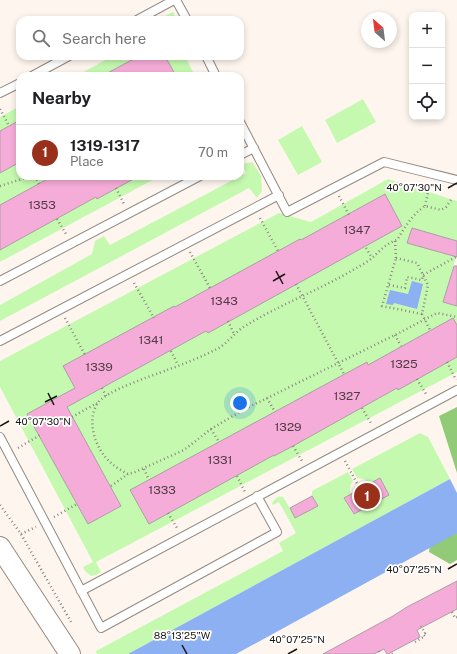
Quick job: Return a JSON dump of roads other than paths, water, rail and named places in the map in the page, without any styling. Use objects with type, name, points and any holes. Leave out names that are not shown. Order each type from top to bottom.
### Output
[{"type":"street","points":[[0,546],[70,654]]},
{"type":"lane","points":[[145,16],[175,0],[185,16]]},
{"type":"lane","points":[[40,72],[62,60]]},
{"type":"lane","points":[[208,60],[214,72]]},
{"type":"lane","points":[[0,93],[16,84]]},
{"type":"lane","points":[[244,129],[287,212],[384,162],[457,180]]},
{"type":"lane","points":[[244,153],[254,148]]},
{"type":"lane","points":[[0,281],[192,180]]},
{"type":"lane","points":[[0,341],[279,195]]},
{"type":"lane","points":[[81,591],[457,390]]},
{"type":"lane","points":[[0,437],[101,628],[277,532],[257,496]]},
{"type":"water","points":[[412,281],[423,284],[417,309],[394,303],[393,305],[386,304],[390,290],[408,294]]},
{"type":"water","points":[[450,479],[457,493],[457,533],[236,654],[128,654]]},
{"type":"place","name":"1319-1317","points":[[367,496]]}]
